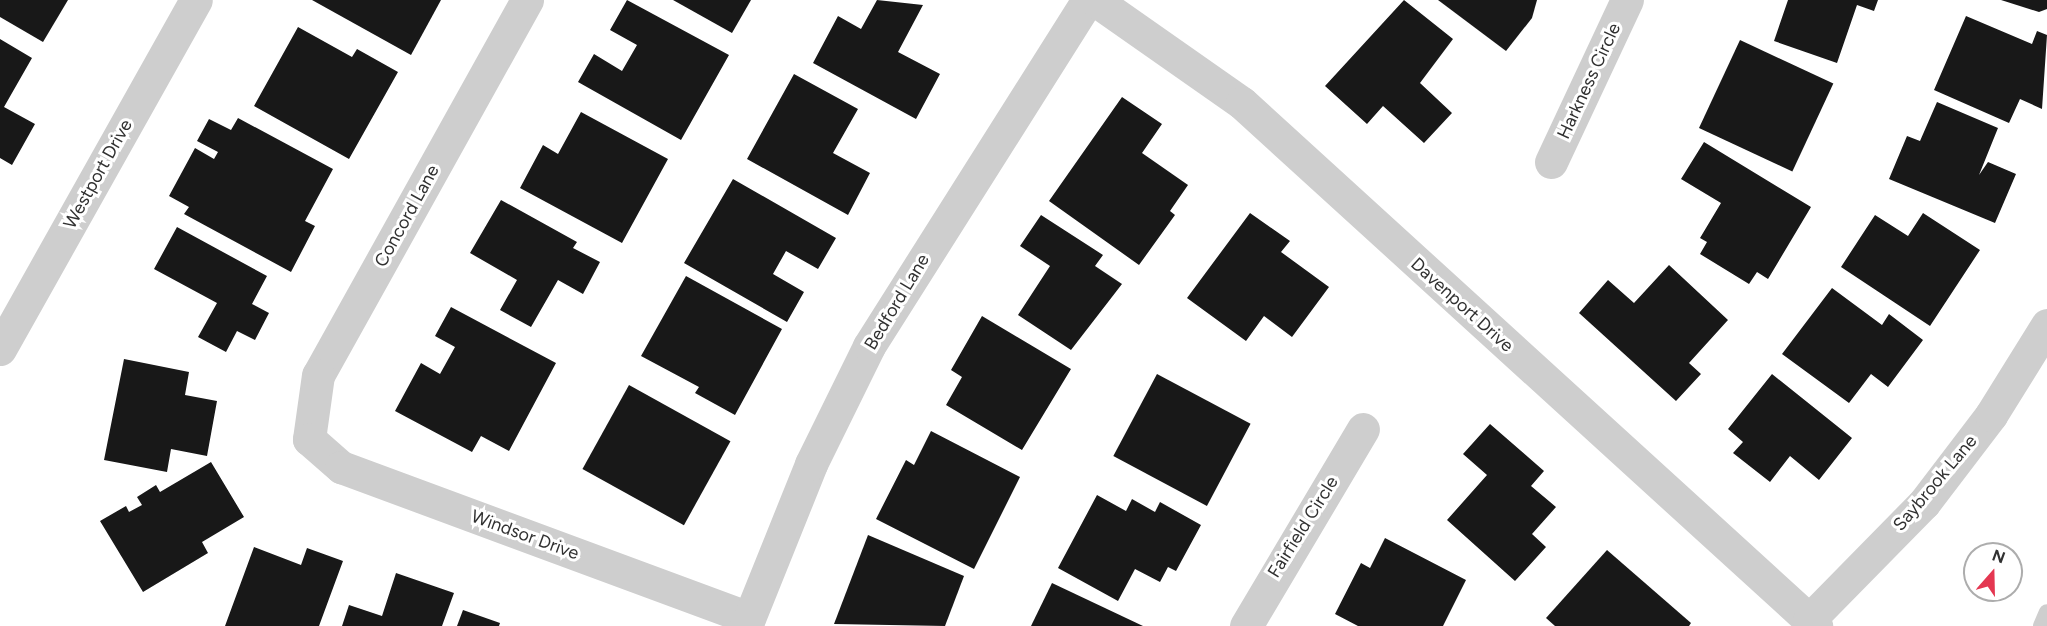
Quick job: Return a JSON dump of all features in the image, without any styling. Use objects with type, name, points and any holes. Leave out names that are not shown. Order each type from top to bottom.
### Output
[{"type":"street","name":"Westport Drive","points":[[0,349],[196,0]]},
{"type":"street","name":"Concord Lane","points":[[309,439],[318,375],[527,0]]},
{"type":"street","name":"Bedford Lane","points":[[748,622],[812,464],[869,346],[1088,0]]},
{"type":"street","name":"Davenport Drive","points":[[1095,0],[1242,103],[1809,624]]},
{"type":"street","name":"Harkness Circle","points":[[1551,162],[1627,0]]},
{"type":"street","name":"Saybrook Lane","points":[[1809,624],[1924,503],[1991,416],[2047,325]]},
{"type":"street","name":"Fairfield Circle","points":[[1246,626],[1363,429]]},
{"type":"street","name":"Windsor Drive","points":[[309,439],[341,466],[748,622]]},
{"type":"lane","points":[[2041,626],[2047,612]]},
{"type":"building","points":[[0,0],[68,0],[43,42],[0,17]]},
{"type":"building","points":[[312,0],[441,0],[411,55]]},
{"type":"building","points":[[627,0],[729,55],[681,140],[578,82],[594,54],[622,71],[637,45],[610,30]]},
{"type":"building","points":[[673,0],[751,0],[732,33]]},
{"type":"building","points":[[877,0],[923,5],[898,52],[940,74],[916,119],[813,63],[838,16],[861,29]]},
{"type":"building","points":[[1404,0],[1453,39],[1420,83],[1452,113],[1424,143],[1383,106],[1367,124],[1325,86]]},
{"type":"building","points":[[1438,0],[1537,0],[1532,18],[1506,51]]},
{"type":"building","points":[[1788,0],[1878,0],[1874,11],[1857,5],[1837,63],[1774,41]]},
{"type":"building","points":[[2001,0],[2047,0],[2047,9],[2039,12]]},
{"type":"building","points":[[1966,16],[2032,44],[2037,31],[2047,35],[2042,109],[2020,99],[2009,123],[1934,90]]},
{"type":"building","points":[[298,27],[352,57],[357,49],[398,72],[349,159],[254,106]]},
{"type":"building","points":[[0,39],[32,58],[4,107],[35,124],[12,165],[0,158]]},
{"type":"building","points":[[1740,40],[1833,84],[1792,171],[1699,128]]},
{"type":"building","points":[[794,74],[858,109],[833,153],[870,173],[848,215],[747,159]]},
{"type":"building","points":[[1122,97],[1162,124],[1142,153],[1188,185],[1170,211],[1175,215],[1139,265],[1049,201]]},
{"type":"building","points":[[1937,102],[1998,128],[1979,175],[1988,162],[2016,174],[1995,223],[1889,179],[1907,136],[1920,141]]},
{"type":"building","points":[[581,112],[668,159],[622,243],[520,188],[543,145],[558,154]]},
{"type":"building","points":[[238,118],[333,169],[305,221],[315,226],[291,272],[184,214],[189,207],[169,196],[195,148],[214,159],[218,152],[197,141],[209,119],[231,130]]},
{"type":"building","points":[[1704,142],[1811,207],[1768,279],[1757,272],[1749,284],[1700,254],[1707,242],[1700,238],[1721,203],[1681,179]]},
{"type":"building","points":[[733,179],[836,238],[818,269],[786,251],[773,274],[804,292],[787,322],[684,263]]},
{"type":"building","points":[[501,200],[577,242],[573,248],[600,262],[583,294],[558,280],[531,327],[500,310],[517,280],[470,253]]},
{"type":"building","points":[[1250,213],[1290,241],[1281,252],[1329,287],[1292,337],[1264,316],[1246,341],[1187,298]]},
{"type":"building","points":[[1923,213],[1980,250],[1930,326],[1841,267],[1875,215],[1908,236]]},
{"type":"building","points":[[1041,215],[1103,255],[1095,266],[1122,284],[1071,350],[1018,315],[1050,266],[1020,246]]},
{"type":"building","points":[[177,227],[267,276],[252,304],[269,313],[255,340],[237,331],[226,352],[198,337],[217,303],[154,269]]},
{"type":"building","points":[[1669,265],[1728,320],[1689,363],[1701,374],[1676,401],[1579,313],[1608,280],[1634,303]]},
{"type":"building","points":[[686,276],[782,329],[735,415],[695,393],[699,387],[641,356]]},
{"type":"building","points":[[1832,288],[1882,325],[1889,314],[1923,340],[1888,387],[1871,374],[1849,403],[1782,354]]},
{"type":"building","points":[[451,307],[556,363],[509,451],[481,436],[472,452],[395,411],[421,363],[440,374],[455,347],[435,336]]},
{"type":"building","points":[[982,316],[1071,369],[1022,450],[946,405],[962,377],[951,370]]},
{"type":"building","points":[[124,359],[189,372],[185,395],[217,401],[207,456],[171,449],[167,472],[104,460]]},
{"type":"building","points":[[1157,374],[1251,424],[1207,506],[1113,456]]},
{"type":"building","points":[[1772,374],[1852,438],[1819,480],[1790,456],[1770,482],[1733,453],[1743,442],[1728,429]]},
{"type":"building","points":[[629,385],[730,441],[684,525],[582,469]]},
{"type":"building","points":[[1490,424],[1544,471],[1531,486],[1556,507],[1532,534],[1546,547],[1515,581],[1447,520],[1487,475],[1463,454]]},
{"type":"building","points":[[931,431],[1020,477],[974,569],[876,519],[906,460],[914,465]]},
{"type":"building","points":[[211,462],[244,517],[202,542],[208,553],[143,592],[100,521],[126,506],[129,512],[142,505],[137,497],[156,485],[160,492]]},
{"type":"building","points":[[1097,495],[1126,511],[1132,499],[1155,512],[1160,502],[1201,525],[1176,571],[1168,567],[1160,582],[1135,569],[1118,601],[1058,568]]},
{"type":"building","points":[[868,535],[964,576],[945,626],[834,624]]},
{"type":"building","points":[[1385,538],[1466,580],[1443,626],[1358,626],[1335,614],[1361,563],[1370,568]]},
{"type":"building","points":[[254,547],[301,565],[307,548],[343,561],[319,626],[225,626]]},
{"type":"building","points":[[1607,550],[1691,623],[1689,626],[1555,626],[1546,618]]},
{"type":"building","points":[[396,573],[454,593],[442,626],[342,626],[349,605],[382,616]]},
{"type":"building","points":[[1052,583],[1143,626],[1031,626]]},
{"type":"building","points":[[463,610],[500,623],[499,626],[457,626]]}]
